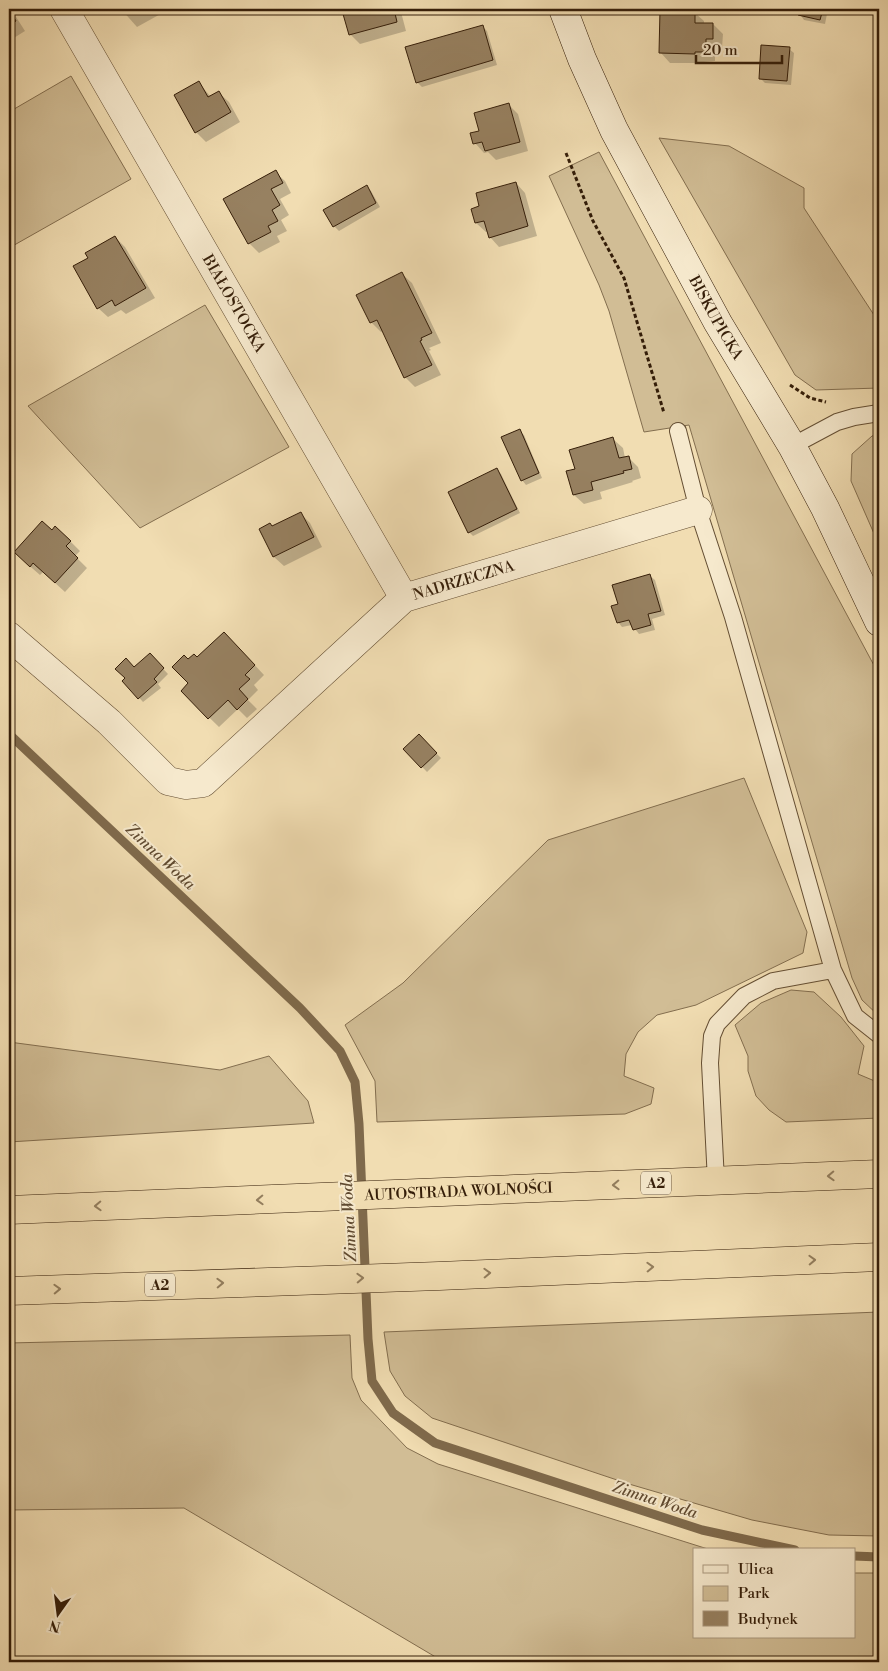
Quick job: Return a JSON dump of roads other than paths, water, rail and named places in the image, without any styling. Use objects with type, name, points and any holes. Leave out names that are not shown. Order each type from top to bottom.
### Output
[{"type":"highway","name":"AUTOSTRADA WOLNOŚCI","points":[[9,1210],[879,1174]]},
{"type":"highway","name":"A2","points":[[9,1291],[439,1276],[879,1257]]},
{"type":"street","name":"BIAŁOSTOCKA","points":[[64,9],[404,598]]},
{"type":"street","name":"BISKUPICKA","points":[[563,9],[582,59],[614,130],[718,323],[792,446],[825,508],[879,622]]},
{"type":"street","name":"NADRZECZNA","points":[[9,636],[108,722],[168,781],[186,785],[203,783],[404,598],[698,510]]},
{"type":"lane","points":[[792,446],[837,422],[879,413]]},
{"type":"lane","points":[[678,431],[698,510],[733,617],[833,970],[855,1016],[879,1035]]},
{"type":"lane","points":[[716,1181],[710,1063],[712,1036],[717,1024],[744,996],[772,981],[833,970]]},
{"type":"waterway","name":"Zimna Woda","points":[[9,734],[300,1008],[340,1051],[355,1082],[359,1124],[368,1339],[372,1381],[393,1413],[435,1443],[702,1530],[786,1548]]},
{"type":"waterway","name":"Zimna Woda","points":[[856,1556],[879,1557]]}]
